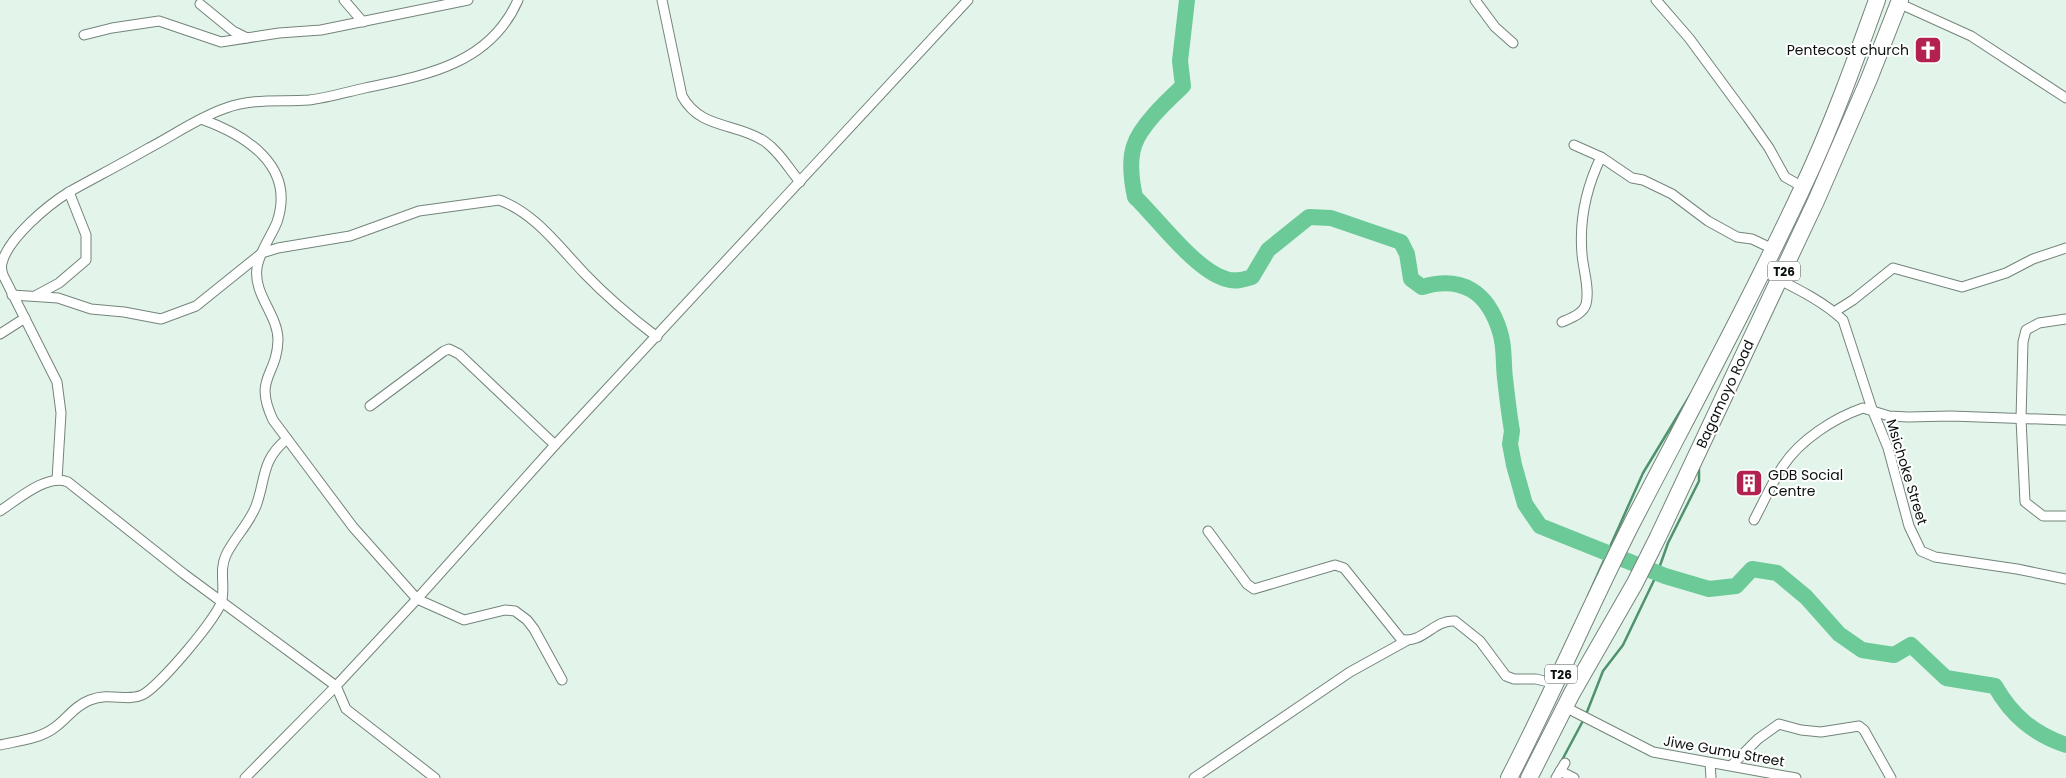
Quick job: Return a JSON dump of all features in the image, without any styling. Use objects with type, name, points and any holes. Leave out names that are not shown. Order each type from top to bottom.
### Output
[{"type":"highway","name":"Bagamoyo Road","points":[[1509,778],[1557,684],[1632,524],[1803,187],[1853,66],[1877,0]]},
{"type":"highway","name":"Bagamoyo Road","points":[[1529,778],[1567,708],[1572,693],[1635,583],[1658,537],[1816,201],[1869,79],[1899,2]]},
{"type":"street","points":[[344,0],[363,22]]},
{"type":"street","points":[[429,0],[436,7]]},
{"type":"street","points":[[84,35],[112,28],[159,21],[221,42],[363,22],[468,0]]},
{"type":"street","points":[[57,480],[61,398],[50,366],[1,276],[1,264],[20,235],[53,202],[69,192],[201,119],[226,108],[252,102],[310,100],[405,80],[436,71],[468,57],[485,45],[505,25],[518,0]]},
{"type":"street","points":[[662,0],[682,96],[688,108],[703,119],[764,142],[800,182]]},
{"type":"street","points":[[248,777],[418,599],[555,445],[968,0]]},
{"type":"street","points":[[1475,0],[1495,27],[1512,43]]},
{"type":"street","points":[[1656,0],[1689,38],[1748,118],[1769,148],[1785,177],[1803,187]]},
{"type":"street","points":[[1899,2],[1971,36],[2066,98]]},
{"type":"street","points":[[200,4],[233,31],[247,38]]},
{"type":"street","points":[[201,119],[234,132],[252,144],[270,163],[279,180],[281,199],[277,221],[257,267],[258,283],[278,338],[276,351],[264,387],[264,402],[273,420],[360,535],[418,599],[464,620],[505,610],[515,611],[527,620],[534,629],[562,680]]},
{"type":"street","points":[[1574,145],[1601,157],[1632,178],[1672,194],[1708,221],[1737,237],[1752,239],[1773,249]]},
{"type":"street","points":[[1562,322],[1580,313],[1586,303],[1581,240],[1582,220],[1587,192],[1601,157]]},
{"type":"street","points":[[35,296],[60,282],[86,260],[86,234],[69,192]]},
{"type":"street","points":[[12,295],[58,298],[91,309],[124,312],[161,319],[196,306],[262,253],[350,236],[419,211],[499,200],[511,204],[536,223],[622,310],[657,337]]},
{"type":"street","points":[[1834,312],[1853,300],[1893,268],[1962,287],[1973,286],[2006,273],[2033,259],[2066,248]]},
{"type":"street","name":"Msichoke Street","points":[[1762,271],[1834,312],[1843,320],[1872,409],[1888,448],[1909,526],[1921,551],[1935,557],[2017,569],[2066,579]]},
{"type":"street","points":[[0,334],[25,318]]},
{"type":"street","points":[[2066,319],[2040,323],[2026,330],[2023,342],[2021,419],[2025,502],[2043,516],[2066,516]]},
{"type":"street","points":[[370,406],[444,350],[450,349],[459,354],[555,445]]},
{"type":"street","points":[[1754,520],[1783,466],[1794,452],[1818,432],[1855,410],[1863,408],[1872,409],[1889,416],[1908,417],[1951,416],[2066,420]]},
{"type":"street","points":[[0,745],[46,732],[55,727],[76,706],[89,700],[111,695],[135,697],[149,691],[197,638],[222,601],[221,579],[226,556],[255,508],[264,470],[270,456],[287,439]]},
{"type":"street","points":[[0,511],[49,481],[68,482],[336,686],[346,709],[435,778]]},
{"type":"street","points":[[1208,531],[1247,584],[1254,589],[1334,565],[1344,568],[1396,636],[1406,641]]},
{"type":"street","points":[[1194,778],[1350,672],[1406,641],[1416,639],[1446,622],[1455,621],[1480,641],[1506,676],[1514,679],[1536,679],[1557,684]]},
{"type":"street","name":"Jiwe Gumu Street","points":[[1567,708],[1653,752],[1796,778]]},
{"type":"street","points":[[1732,765],[1758,739],[1778,724],[1800,730],[1828,733],[1858,726],[1864,730],[1891,778]]},
{"type":"street","points":[[1565,763],[1558,775],[1574,778]]},
{"type":"street","points":[[1710,763],[1710,778]]},
{"type":"waterway","points":[[1187,0],[1180,61],[1183,86],[1155,114],[1137,138],[1132,152],[1132,172],[1135,197],[1202,266],[1214,274],[1229,280],[1252,277],[1268,250],[1309,217],[1331,218],[1401,242],[1407,254],[1411,279],[1422,287],[1449,283],[1461,285],[1472,290],[1481,297],[1495,318],[1503,343],[1505,378],[1512,431],[1510,444],[1514,465],[1525,504],[1540,526],[1665,576],[1709,589],[1736,586],[1752,569],[1777,573],[1806,597],[1839,634],[1862,650],[1894,655],[1911,645],[1946,678],[1995,686],[2016,715],[2025,723],[2054,741],[2066,745]]},
{"type":"waterway","points":[[1588,596],[1643,473],[1692,392]]},
{"type":"waterway","points":[[1561,762],[1585,717],[1603,671],[1623,645],[1657,574],[1668,543],[1699,481],[1699,469]]},
{"type":"place","name":"Pentecost church","points":[[1928,50]]},
{"type":"place","name":"GDB Social Centre","points":[[1749,483]]}]
